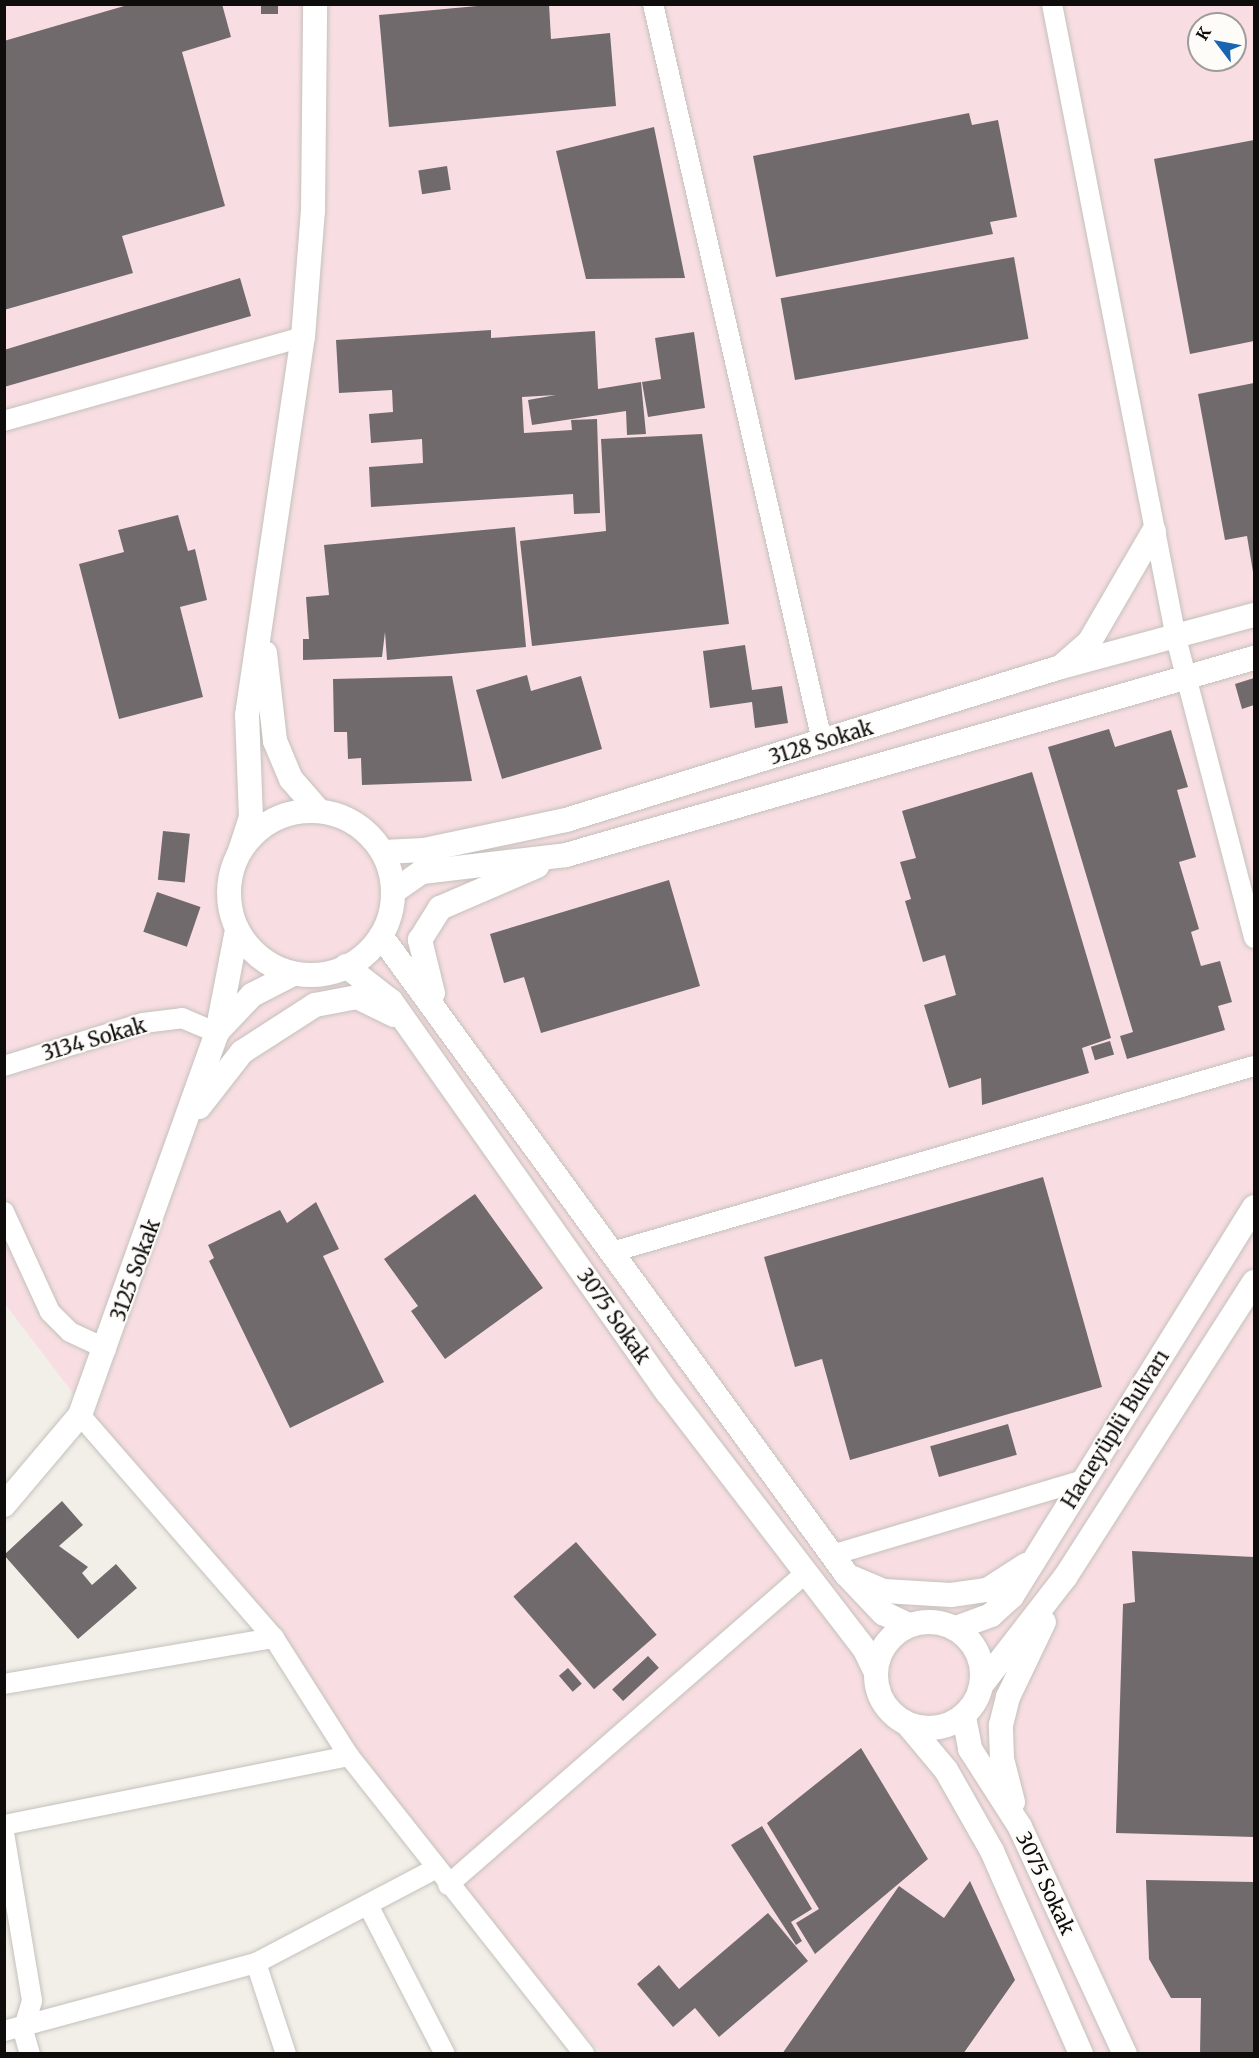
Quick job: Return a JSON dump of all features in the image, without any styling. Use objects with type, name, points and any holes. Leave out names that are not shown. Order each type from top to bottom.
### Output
[{"type":"street","points":[[263,618],[275,741],[291,779],[318,810],[354,823],[384,852],[393,892],[381,936],[346,966],[332,973],[293,974],[254,953],[237,930],[229,903],[230,875],[251,818],[247,715],[303,338],[313,212],[315,4]]},
{"type":"street","points":[[653,4],[822,741],[833,778]]},
{"type":"street","points":[[1052,4],[1176,638],[1254,938]]},
{"type":"street","points":[[4,421],[303,338]]},
{"type":"street","points":[[1061,667],[1090,641],[1154,531]]},
{"type":"street","name":"3128 Sokak","points":[[384,852],[424,850],[566,820],[1061,667],[1176,638],[1254,615]]},
{"type":"street","name":"3128 Sokak","points":[[445,1020],[423,965],[420,940],[428,922],[460,896],[566,855],[1254,658]]},
{"type":"street","points":[[240,851],[257,831],[279,817],[318,810]]},
{"type":"street","name":"3128 Sokak","points":[[393,892],[422,872],[566,855]]},
{"type":"street","name":"3125 Sokak","points":[[4,1505],[80,1415],[187,1124],[217,1033],[237,930]]},
{"type":"street","name":"3075 Sokak","points":[[381,936],[445,1020],[839,1564],[877,1608],[909,1625]]},
{"type":"street","name":"3075 Sokak","points":[[346,966],[379,988],[405,1021],[804,1574],[865,1650],[876,1673]]},
{"type":"street","name":"3125 Sokak","points":[[217,1033],[252,995],[293,974]]},
{"type":"street","name":"3125 Sokak","points":[[187,1124],[242,1052],[315,1005],[357,997],[405,1021]]},
{"type":"street","name":"3134 Sokak","points":[[4,1066],[143,1023],[182,1018],[217,1033]]},
{"type":"street","points":[[612,1252],[1254,1066]]},
{"type":"street","name":"Hacıeyüplü Bulvarı","points":[[956,1628],[1008,1602],[1254,1207]]},
{"type":"street","points":[[4,1212],[50,1312],[70,1332],[106,1349]]},
{"type":"street","name":"Hacıeyüplü Bulvarı","points":[[982,1683],[1066,1576],[1254,1282]]},
{"type":"street","points":[[80,1415],[274,1638],[349,1756],[435,1869],[585,2054]]},
{"type":"street","points":[[839,1564],[1083,1480]]},
{"type":"street","points":[[839,1564],[894,1593],[975,1592],[1013,1576],[1041,1547]]},
{"type":"street","points":[[448,1885],[804,1574]]},
{"type":"street","points":[[1020,1827],[1004,1768],[1001,1725],[1008,1697],[1066,1576]]},
{"type":"street","points":[[933,1622],[956,1628],[978,1652],[982,1683],[964,1717],[940,1728],[910,1726],[884,1704],[876,1673],[885,1644],[909,1625],[933,1622]]},
{"type":"street","points":[[4,1684],[274,1638]]},
{"type":"street","name":"3075 Sokak","points":[[964,1717],[970,1749],[1020,1827],[1125,2054]]},
{"type":"street","name":"3075 Sokak","points":[[910,1726],[946,1770],[992,1851],[1081,2054]]},
{"type":"street","points":[[4,1826],[349,1756]]},
{"type":"street","points":[[4,1833],[32,2001],[14,2031]]},
{"type":"street","points":[[14,2031],[256,1963],[369,1907],[435,1869]]},
{"type":"street","points":[[369,1907],[445,2054]]},
{"type":"street","points":[[256,1963],[286,2054]]},
{"type":"street","points":[[14,2031],[30,2054]]},
{"type":"shaded area","points":[[4,5],[1254,5],[1254,2053],[601,2053],[435,1869],[5,1304]]},
{"type":"building","points":[[131,4],[222,4],[231,37],[182,52],[225,206],[122,236],[133,273],[4,310],[4,41]]},
{"type":"building","points":[[261,4],[278,4],[278,14],[261,14]]},
{"type":"building","points":[[499,4],[549,4],[551,39],[610,33],[616,106],[389,127],[379,15]]},
{"type":"building","points":[[969,113],[972,125],[998,120],[1017,217],[990,222],[993,234],[776,277],[753,156]]},
{"type":"building","points":[[654,127],[685,278],[586,279],[556,151]]},
{"type":"building","points":[[1254,140],[1254,341],[1190,354],[1154,159]]},
{"type":"building","points":[[447,166],[451,190],[422,194],[418,171]]},
{"type":"building","points":[[1014,257],[1028,339],[795,380],[781,298]]},
{"type":"building","points":[[240,278],[251,316],[4,387],[4,350]]},
{"type":"building","points":[[491,330],[491,338],[595,331],[598,389],[641,382],[646,434],[627,435],[626,411],[532,425],[528,400],[556,395],[522,397],[524,433],[572,430],[571,420],[597,419],[600,513],[574,514],[573,494],[371,507],[369,467],[423,463],[422,439],[371,443],[369,414],[393,412],[392,390],[339,393],[336,340]]},
{"type":"building","points":[[694,332],[705,408],[648,417],[642,382],[661,379],[655,338]]},
{"type":"building","points":[[1254,383],[1253,572],[1247,536],[1225,540],[1198,394]]},
{"type":"building","points":[[702,434],[729,624],[532,646],[520,541],[606,531],[601,439]]},
{"type":"building","points":[[178,515],[188,551],[195,549],[207,600],[180,607],[203,697],[119,719],[79,564],[124,552],[118,530]]},
{"type":"building","points":[[515,527],[526,647],[387,660],[385,632],[382,657],[303,660],[303,639],[309,639],[306,597],[329,595],[324,545]]},
{"type":"building","points":[[745,645],[752,690],[782,686],[788,723],[755,728],[752,702],[710,708],[703,651]]},
{"type":"building","points":[[527,675],[531,691],[581,676],[602,749],[502,779],[476,690]]},
{"type":"building","points":[[452,676],[472,781],[362,785],[361,758],[348,759],[347,732],[334,732],[333,679]]},
{"type":"building","points":[[1254,678],[1254,705],[1242,709],[1235,684]]},
{"type":"building","points":[[1109,729],[1115,747],[1171,730],[1188,787],[1177,790],[1196,857],[1179,862],[1199,929],[1191,932],[1201,966],[1220,961],[1232,1002],[1218,1006],[1225,1030],[1127,1059],[1120,1036],[1133,1032],[1048,747]]},
{"type":"building","points":[[1032,772],[1111,1038],[1082,1048],[1089,1073],[982,1105],[981,1078],[949,1088],[924,1005],[956,995],[945,955],[923,962],[905,901],[911,899],[900,862],[916,858],[902,811]]},
{"type":"building","points":[[163,831],[190,834],[185,883],[158,880]]},
{"type":"building","points":[[669,880],[700,986],[541,1033],[524,977],[504,983],[490,934]]},
{"type":"building","points":[[157,892],[200,907],[187,947],[143,932]]},
{"type":"building","points":[[1110,1041],[1114,1054],[1095,1060],[1091,1047]]},
{"type":"building","points":[[1043,1177],[1102,1387],[850,1460],[822,1359],[795,1367],[764,1257]]},
{"type":"building","points":[[475,1194],[543,1288],[445,1359],[411,1311],[418,1306],[384,1259]]},
{"type":"building","points":[[316,1202],[339,1249],[323,1256],[384,1382],[290,1428],[209,1261],[214,1258],[208,1245],[280,1210],[287,1223]]},
{"type":"building","points":[[1008,1424],[1017,1455],[939,1477],[930,1446]]},
{"type":"building","points":[[62,1501],[83,1525],[59,1546],[88,1567],[82,1573],[92,1585],[116,1564],[137,1588],[78,1639],[4,1555]]},
{"type":"building","points":[[576,1542],[657,1635],[594,1689],[513,1596]]},
{"type":"building","points":[[1132,1551],[1254,1557],[1254,1837],[1116,1833],[1123,1604],[1135,1602]]},
{"type":"building","points":[[648,1656],[659,1668],[623,1701],[612,1689]]},
{"type":"building","points":[[568,1668],[582,1684],[573,1692],[559,1676]]},
{"type":"building","points":[[861,1748],[928,1859],[815,1954],[796,1923],[819,1909],[767,1823]]},
{"type":"building","points":[[762,1826],[812,1909],[791,1922],[802,1941],[796,1945],[731,1845]]},
{"type":"building","points":[[1146,1880],[1254,1882],[1254,2054],[1200,2054],[1201,1998],[1171,1998],[1149,1959]]},
{"type":"building","points":[[970,1881],[1015,1980],[963,2054],[782,2054],[899,1886],[944,1918]]},
{"type":"building","points":[[768,1913],[808,1961],[719,2037],[695,2008],[673,2027],[637,1984],[659,1965],[679,1989]]}]
